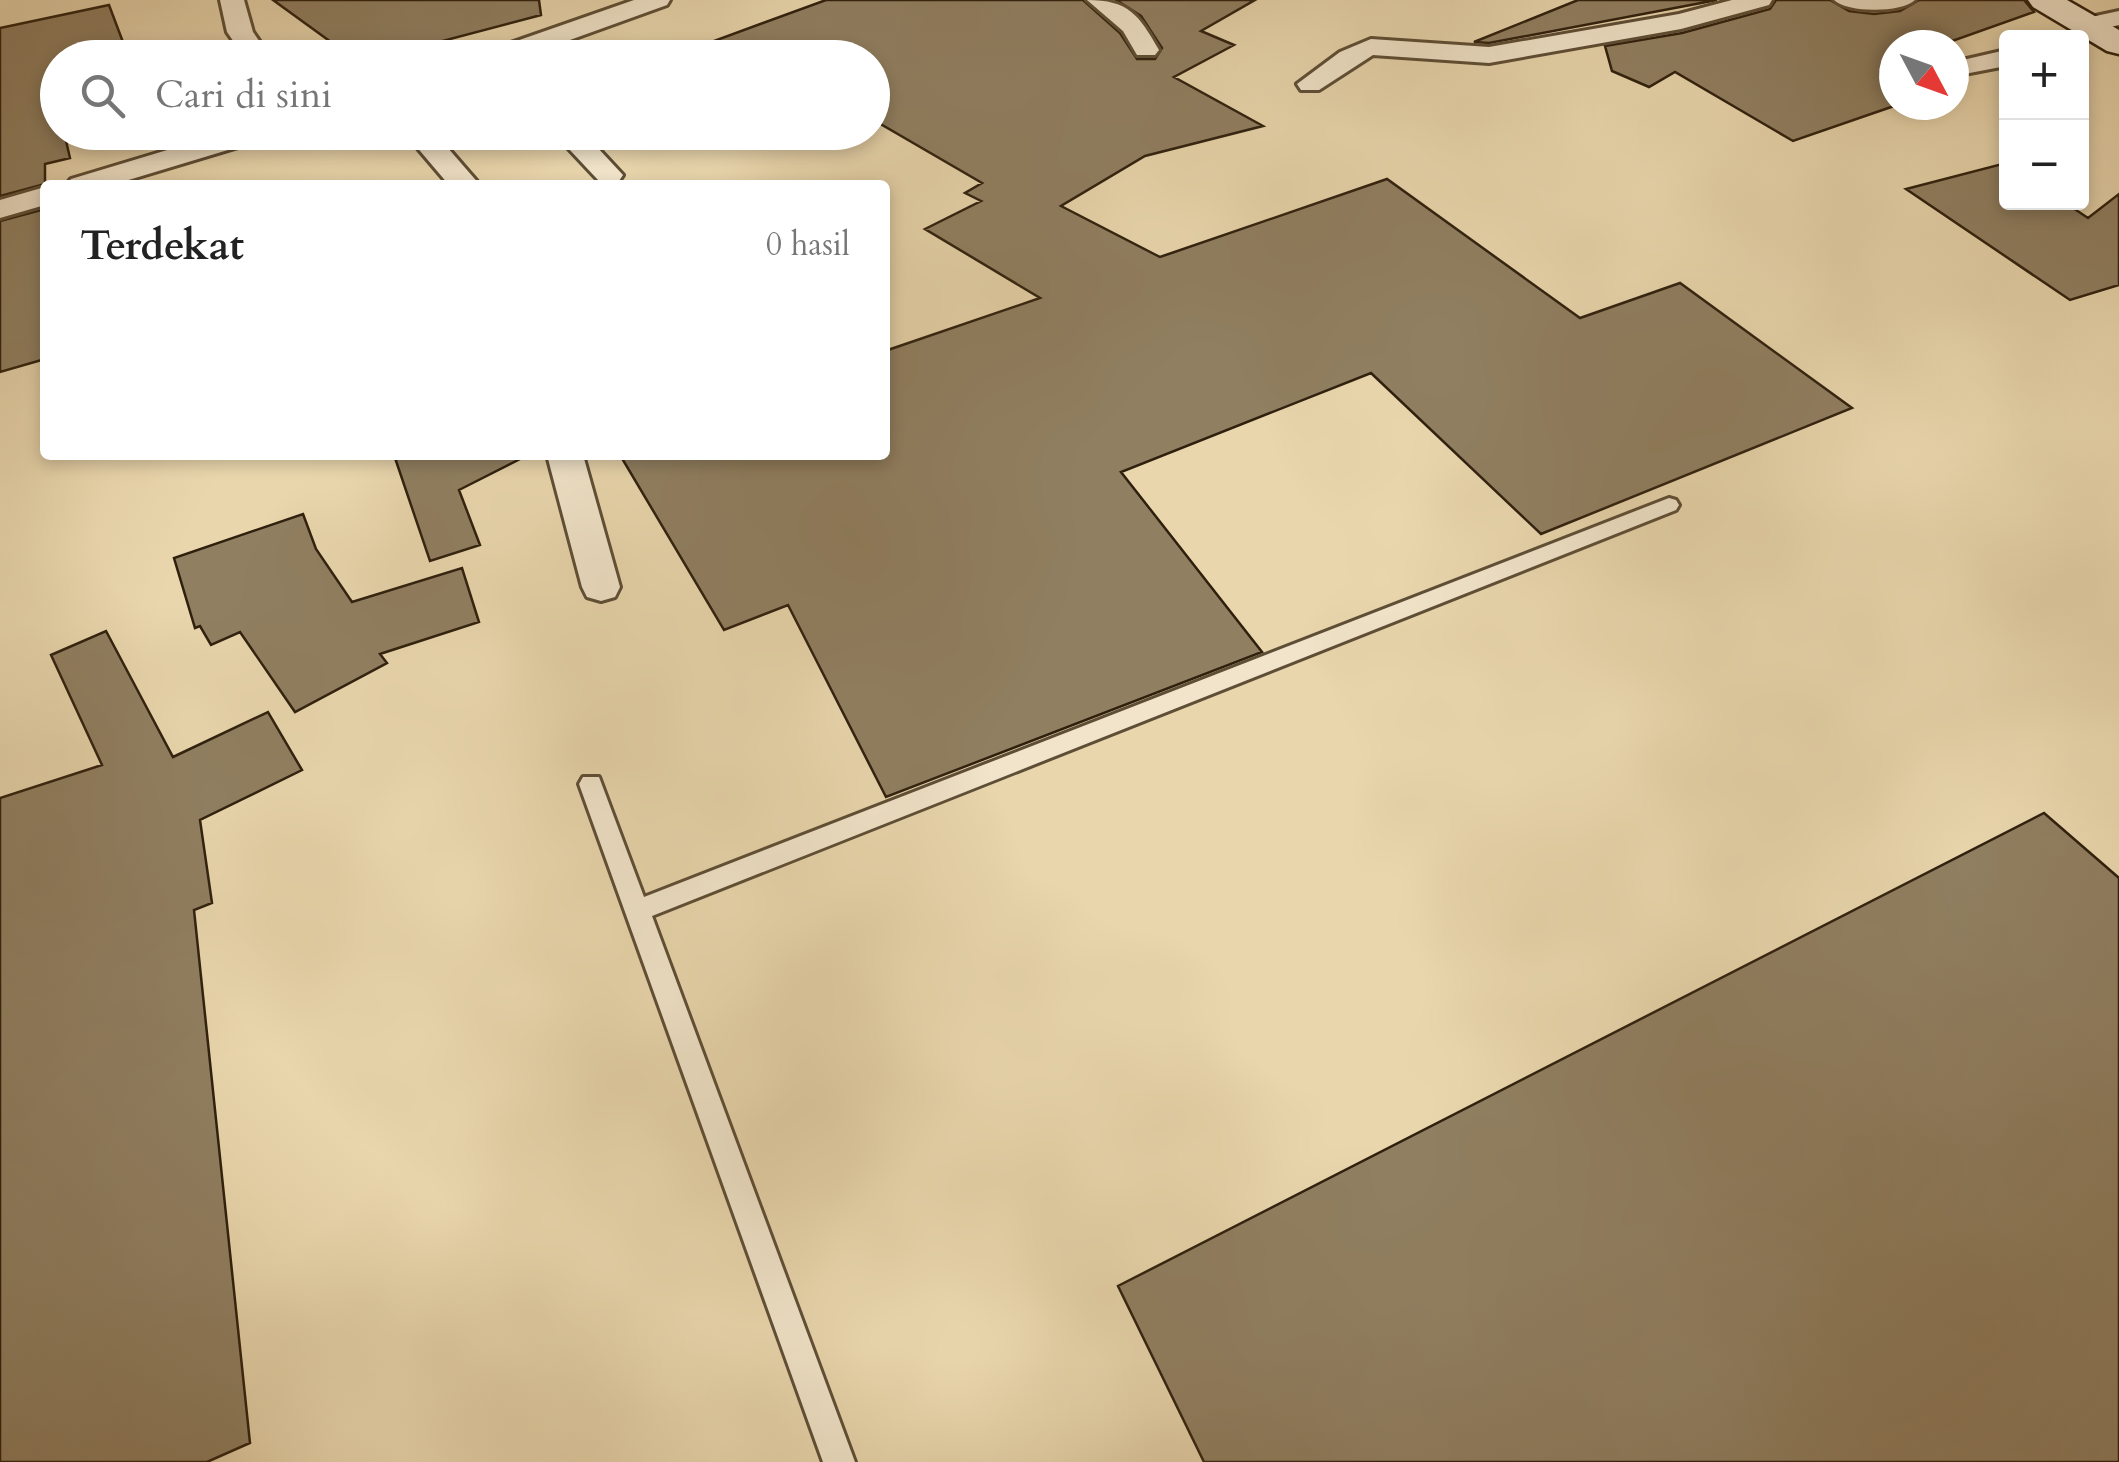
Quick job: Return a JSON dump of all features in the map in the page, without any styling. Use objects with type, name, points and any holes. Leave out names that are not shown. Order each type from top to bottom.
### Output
[{"type":"main road","points":[[2044,0],[2102,32]]},
{"type":"street","points":[[232,0],[246,40]]},
{"type":"street","points":[[547,40],[658,0]]},
{"type":"street","points":[[1099,0],[1134,27],[1146,50]]},
{"type":"street","points":[[1310,84],[1371,47],[1489,56],[1681,21],[1760,0]]},
{"type":"street","points":[[1846,0],[1903,0]]},
{"type":"street","points":[[1969,67],[1999,60]]},
{"type":"street","points":[[98,180],[201,150]]},
{"type":"street","points":[[434,150],[461,180]]},
{"type":"street","points":[[584,150],[609,175]]},
{"type":"street","points":[[0,209],[40,197]]},
{"type":"street","points":[[566,460],[601,587]]},
{"type":"lane","points":[[638,910],[1669,506]]},
{"type":"lane","points":[[592,784],[839,1462]]},
{"type":"building","points":[[273,0],[539,0],[541,15],[446,40],[328,40]]},
{"type":"building","points":[[826,0],[1083,0],[1120,33],[1137,59],[1155,59],[1162,48],[1141,16],[1116,0],[1255,0],[1201,31],[1234,45],[1174,77],[1263,126],[1145,156],[1061,206],[1160,257],[1387,179],[1580,318],[1680,283],[1852,408],[1541,534],[1371,373],[1121,472],[1262,652],[886,797],[788,605],[724,630],[623,460],[890,460],[890,349],[1040,298],[925,229],[981,201],[965,193],[982,183],[890,129],[890,40],[717,40]]},
{"type":"building","points":[[1578,0],[1717,0],[1489,43],[1474,42]]},
{"type":"building","points":[[1776,0],[1830,0],[1849,11],[1874,14],[1900,11],[1919,0],[2024,0],[2034,12],[1969,35],[1969,30],[1879,30],[1879,111],[1793,141],[1675,72],[1649,87],[1612,71],[1605,46],[1682,33],[1770,9]]},
{"type":"building","points":[[109,5],[122,40],[40,40],[40,150],[68,150],[70,158],[45,164],[45,180],[40,180],[40,185],[0,196],[0,28]]},
{"type":"building","points":[[1999,165],[1999,210],[2076,210],[2088,218],[2119,194],[2119,285],[2070,300],[1906,189]]},
{"type":"building","points":[[40,210],[40,360],[0,372],[0,221]]},
{"type":"building","points":[[396,460],[518,460],[459,490],[480,545],[430,561]]},
{"type":"building","points":[[303,514],[316,549],[352,602],[462,568],[479,622],[380,654],[387,663],[295,712],[240,632],[211,645],[200,626],[195,628],[174,558]]},
{"type":"building","points":[[106,631],[173,757],[268,712],[302,770],[200,820],[212,903],[194,910],[250,1443],[207,1462],[0,1462],[0,798],[102,765],[51,655]]},
{"type":"building","points":[[2044,813],[2119,878],[2119,1462],[1204,1462],[1118,1286]]}]
